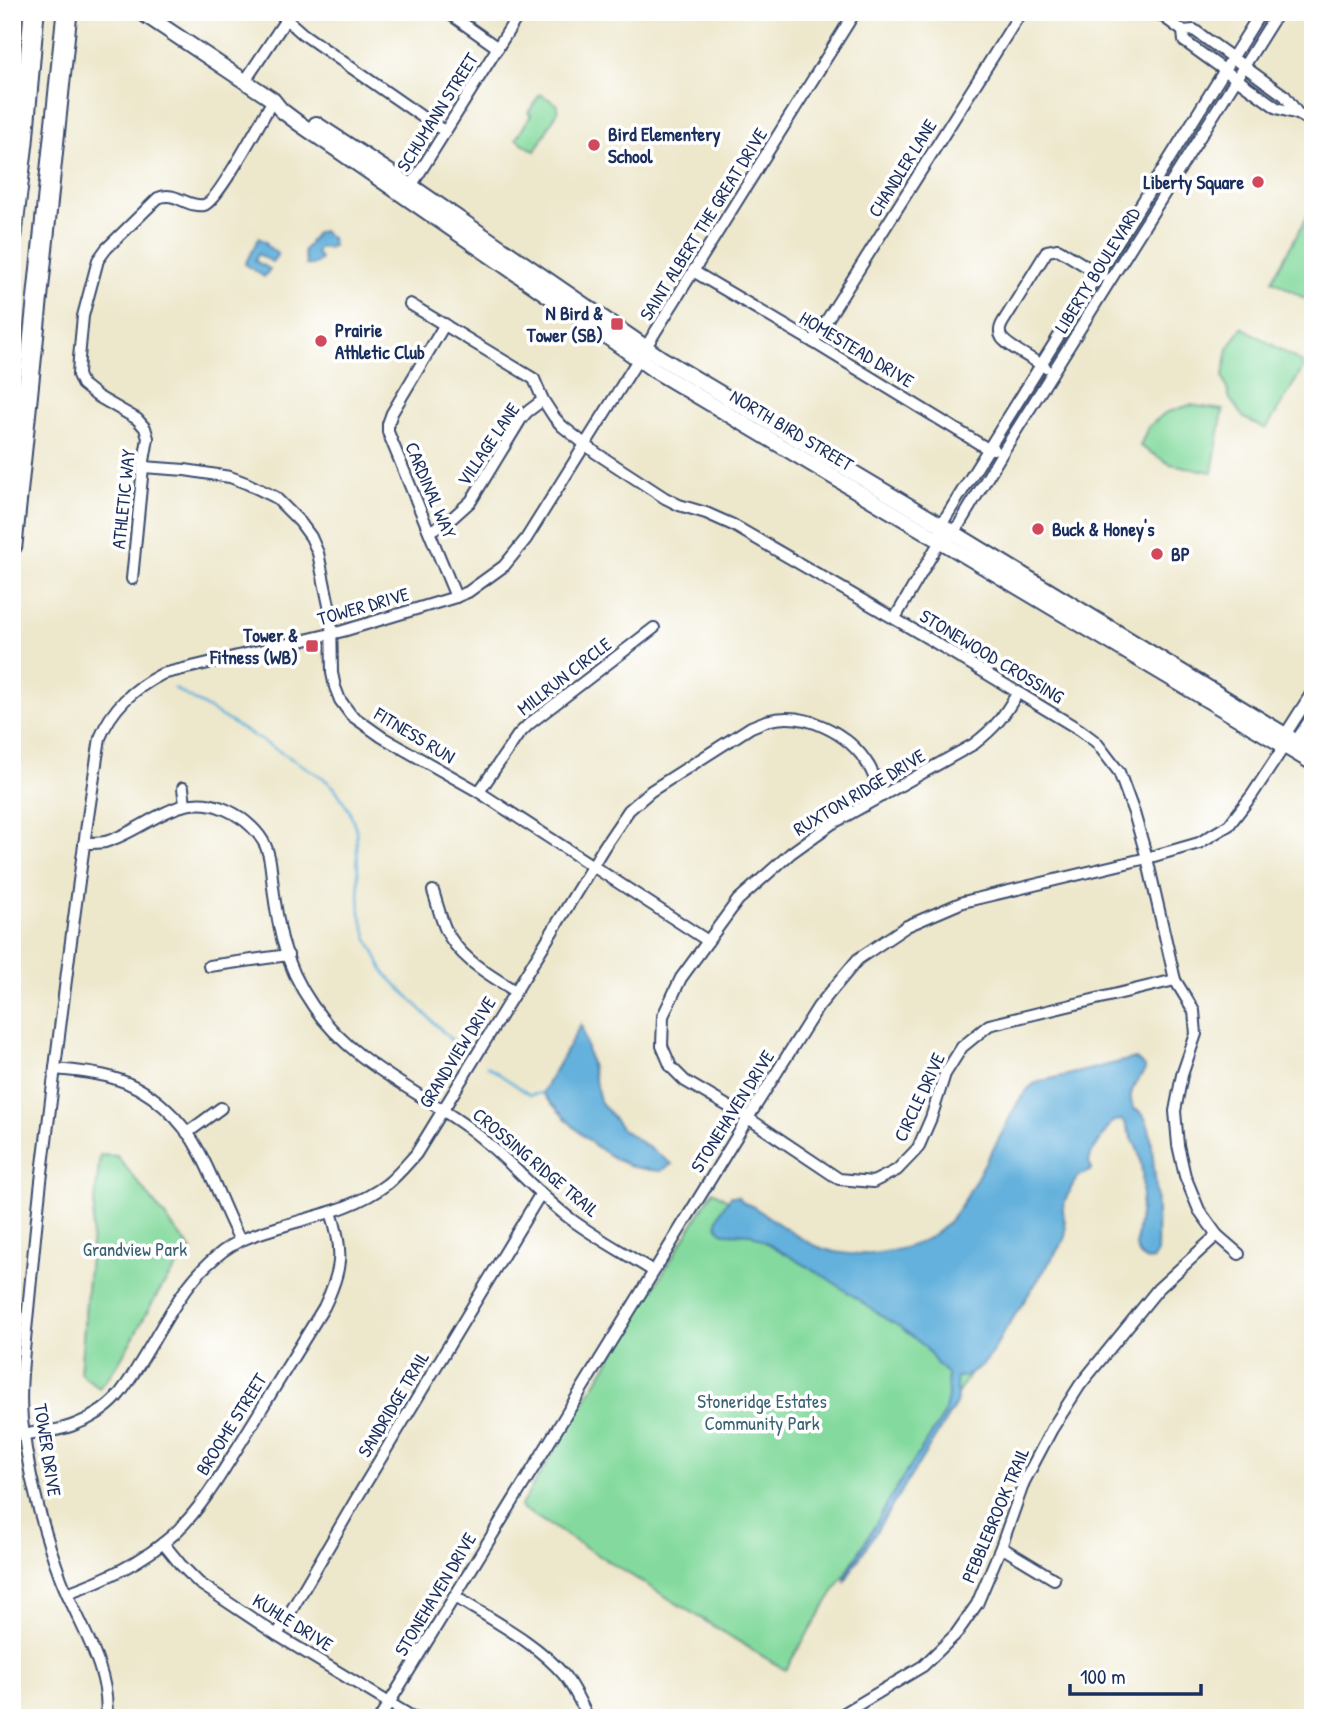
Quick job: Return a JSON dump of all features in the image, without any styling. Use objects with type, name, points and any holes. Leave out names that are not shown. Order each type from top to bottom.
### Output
[{"type":"highway","points":[[12,234],[34,12]]},
{"type":"highway","points":[[12,545],[67,12]]},
{"type":"street","name":"NORTH BIRD STREET","points":[[141,12],[273,100],[297,122],[408,191],[642,354],[941,525],[1289,740],[1313,763]]},
{"type":"street","points":[[447,12],[498,48]]},
{"type":"street","name":"SCHUMANN STREET","points":[[408,191],[520,12]]},
{"type":"street","name":"SAINT ALBERT THE GREAT DRIVE","points":[[642,354],[855,12]]},
{"type":"street","name":"CHANDLER LANE","points":[[813,342],[1021,12]]},
{"type":"street","points":[[1157,12],[1184,31],[1194,30],[1244,66],[1285,96],[1298,114]]},
{"type":"street","name":"LIBERTY BOULEVARD","points":[[895,618],[940,541],[941,525],[1261,12]]},
{"type":"street","name":"LIBERTY BOULEVARD","points":[[940,541],[954,533],[1278,12]]},
{"type":"street","points":[[245,81],[289,16],[303,34],[445,131]]},
{"type":"street","points":[[1184,31],[1184,41],[1236,79],[1277,108],[1298,114],[1313,124]]},
{"type":"street","name":"ATHLETIC WAY","points":[[132,579],[148,438],[145,428],[137,419],[87,389],[78,376],[83,316],[94,270],[106,249],[158,198],[173,195],[193,205],[206,205],[210,202],[273,100]]},
{"type":"street","points":[[1053,372],[1007,343],[1001,338],[1000,332],[1003,322],[1047,251],[1063,251],[1111,281]]},
{"type":"street","name":"HOMESTEAD DRIVE","points":[[693,271],[988,449],[1004,450]]},
{"type":"street","name":"STONEWOOD CROSSING","points":[[410,304],[534,379],[549,411],[562,426],[665,498],[733,524],[895,618],[1096,742],[1119,772],[1134,813],[1175,980],[1194,1011],[1196,1034],[1182,1075],[1175,1111],[1178,1145],[1185,1175],[1199,1210],[1217,1235],[1239,1254]]},
{"type":"street","name":"CARDINAL WAY","points":[[445,324],[392,413],[388,432],[456,597]]},
{"type":"street","name":"NORTH BIRD STREET","points":[[642,354],[654,370],[940,541],[1313,752]]},
{"type":"street","name":"TOWER DRIVE","points":[[106,1718],[106,1698],[101,1671],[67,1593],[44,1530],[31,1479],[22,1417],[23,1372],[37,1212],[100,738],[110,717],[127,697],[162,674],[332,633],[456,597],[490,577],[516,553],[642,354]]},
{"type":"street","name":"VILLAGE LANE","points":[[430,531],[451,519],[471,501],[521,419],[543,400]]},
{"type":"street","name":"FITNESS RUN","points":[[143,467],[230,477],[275,497],[300,522],[318,553],[331,615],[332,673],[340,700],[351,715],[382,737],[479,792],[708,941]]},
{"type":"street","name":"MILLRUN CIRCLE","points":[[479,792],[529,724],[654,628]]},
{"type":"street","name":"STONEHAVEN DRIVE","points":[[380,1718],[748,1118],[818,1007],[858,959],[906,926],[963,902],[1147,859],[1199,843],[1229,825],[1289,740],[1313,691]]},
{"type":"street","name":"RUXTON RIDGE DRIVE","points":[[748,1118],[685,1081],[671,1067],[662,1046],[663,1016],[681,978],[738,900],[792,853],[830,825],[974,744],[1004,716],[1018,692]]},
{"type":"street","name":"STONEHAVEN DRIVE","points":[[1289,740],[1300,735],[1313,715]]},
{"type":"street","name":"GRANDVIEW DRIVE","points":[[24,1434],[77,1424],[115,1399],[179,1297],[215,1257],[240,1240],[331,1212],[369,1195],[386,1185],[403,1169],[416,1154],[593,865],[629,810],[651,790],[751,727],[767,721],[797,719],[823,726],[847,741],[868,765],[883,796]]},
{"type":"street","points":[[84,843],[98,843],[116,838],[185,804],[183,788]]},
{"type":"street","name":"CROSSING RIDGE TRAIL","points":[[185,804],[212,805],[236,814],[264,842],[270,861],[278,918],[288,955],[300,984],[313,1006],[349,1047],[492,1145],[569,1218],[653,1271]]},
{"type":"street","points":[[433,891],[446,931],[456,946],[482,970],[515,991]]},
{"type":"street","points":[[209,966],[288,955]]},
{"type":"street","name":"CIRCLE DRIVE","points":[[748,1118],[839,1180],[873,1182],[897,1170],[918,1148],[945,1074],[962,1047],[989,1025],[1175,980]]},
{"type":"street","points":[[55,1069],[114,1078],[146,1094],[168,1111],[181,1124],[200,1152],[240,1240]]},
{"type":"street","points":[[187,1133],[221,1108]]},
{"type":"street","name":"SANDRIDGE TRAIL","points":[[277,1635],[541,1193]]},
{"type":"street","name":"BROOME STREET","points":[[67,1593],[88,1586],[150,1554],[175,1533],[205,1499],[324,1307],[337,1278],[340,1239],[331,1212]]},
{"type":"street","name":"PEBBLEBROOK TRAIL","points":[[835,1718],[923,1666],[956,1634],[976,1604],[1002,1547],[1024,1482],[1052,1429],[1080,1385],[1158,1289],[1217,1235]]},
{"type":"street","name":"KUHLE DRIVE","points":[[163,1543],[199,1583],[277,1635],[414,1718]]},
{"type":"street","points":[[1002,1547],[1054,1578]]},
{"type":"street","points":[[454,1596],[550,1661],[571,1685],[588,1718]]},
{"type":"green space","points":[[540,94],[557,104],[558,111],[535,151],[516,139]]},
{"type":"green space","points":[[1313,206],[1313,303],[1272,280]]},
{"type":"green space","points":[[1242,327],[1301,362],[1304,367],[1266,429],[1244,418],[1230,399],[1223,376],[1228,349]]},
{"type":"green space","points":[[1190,405],[1223,410],[1212,472],[1170,464],[1140,446],[1148,427],[1165,413]]},
{"type":"green space","name":"Grandview Park","points":[[100,1155],[117,1156],[192,1251],[165,1283],[123,1355],[99,1388],[80,1373]]},
{"type":"green space","name":"Stoneridge Estates Community Park","points":[[713,1191],[905,1310],[1064,1223],[785,1670],[520,1507]]},
{"type":"water","points":[[322,231],[331,238],[333,245],[329,248],[319,247],[316,253],[321,259],[306,265],[304,250],[316,233]]},
{"type":"water","points":[[259,238],[278,254],[272,262],[258,254],[255,261],[270,269],[264,277],[245,264]]},
{"type":"water","points":[[581,1024],[600,1101],[622,1129],[672,1164],[661,1171],[632,1166],[603,1152],[581,1134],[542,1093]]},
{"type":"water","points":[[1132,1059],[1145,1067],[1133,1088],[1131,1098],[1134,1109],[1141,1112],[1146,1119],[1152,1141],[1157,1217],[1157,1253],[1154,1259],[1144,1259],[1136,1246],[1142,1189],[1138,1151],[1126,1124],[1123,1121],[1112,1122],[1091,1154],[1089,1163],[1092,1168],[1080,1175],[1069,1192],[1063,1208],[1066,1229],[1064,1240],[988,1358],[977,1370],[956,1377],[956,1404],[845,1581],[903,1477],[944,1415],[948,1396],[947,1374],[924,1346],[827,1278],[751,1234],[722,1232],[717,1224],[723,1208],[731,1196],[738,1196],[744,1203],[799,1237],[823,1249],[839,1253],[872,1254],[916,1244],[931,1237],[953,1217],[1017,1104],[1032,1085]]},
{"type":"waterway","points":[[174,688],[322,777],[335,788],[350,812],[356,829],[360,913],[368,939],[384,972],[460,1049]]},
{"type":"waterway","points":[[487,1066],[530,1095],[542,1093]]},
{"type":"place","name":"Bird Elementery School","points":[[594,145]]},
{"type":"place","name":"Liberty Square","points":[[1258,182]]},
{"type":"place","name":"N Bird & Tower (SB)","points":[[617,324]]},
{"type":"place","name":"Prairie Athletic Club","points":[[321,341]]},
{"type":"place","name":"Buck & Honey's","points":[[1038,529]]},
{"type":"place","name":"BP","points":[[1157,554]]},
{"type":"place","name":"Tower & Fitness (WB)","points":[[312,646]]}]
